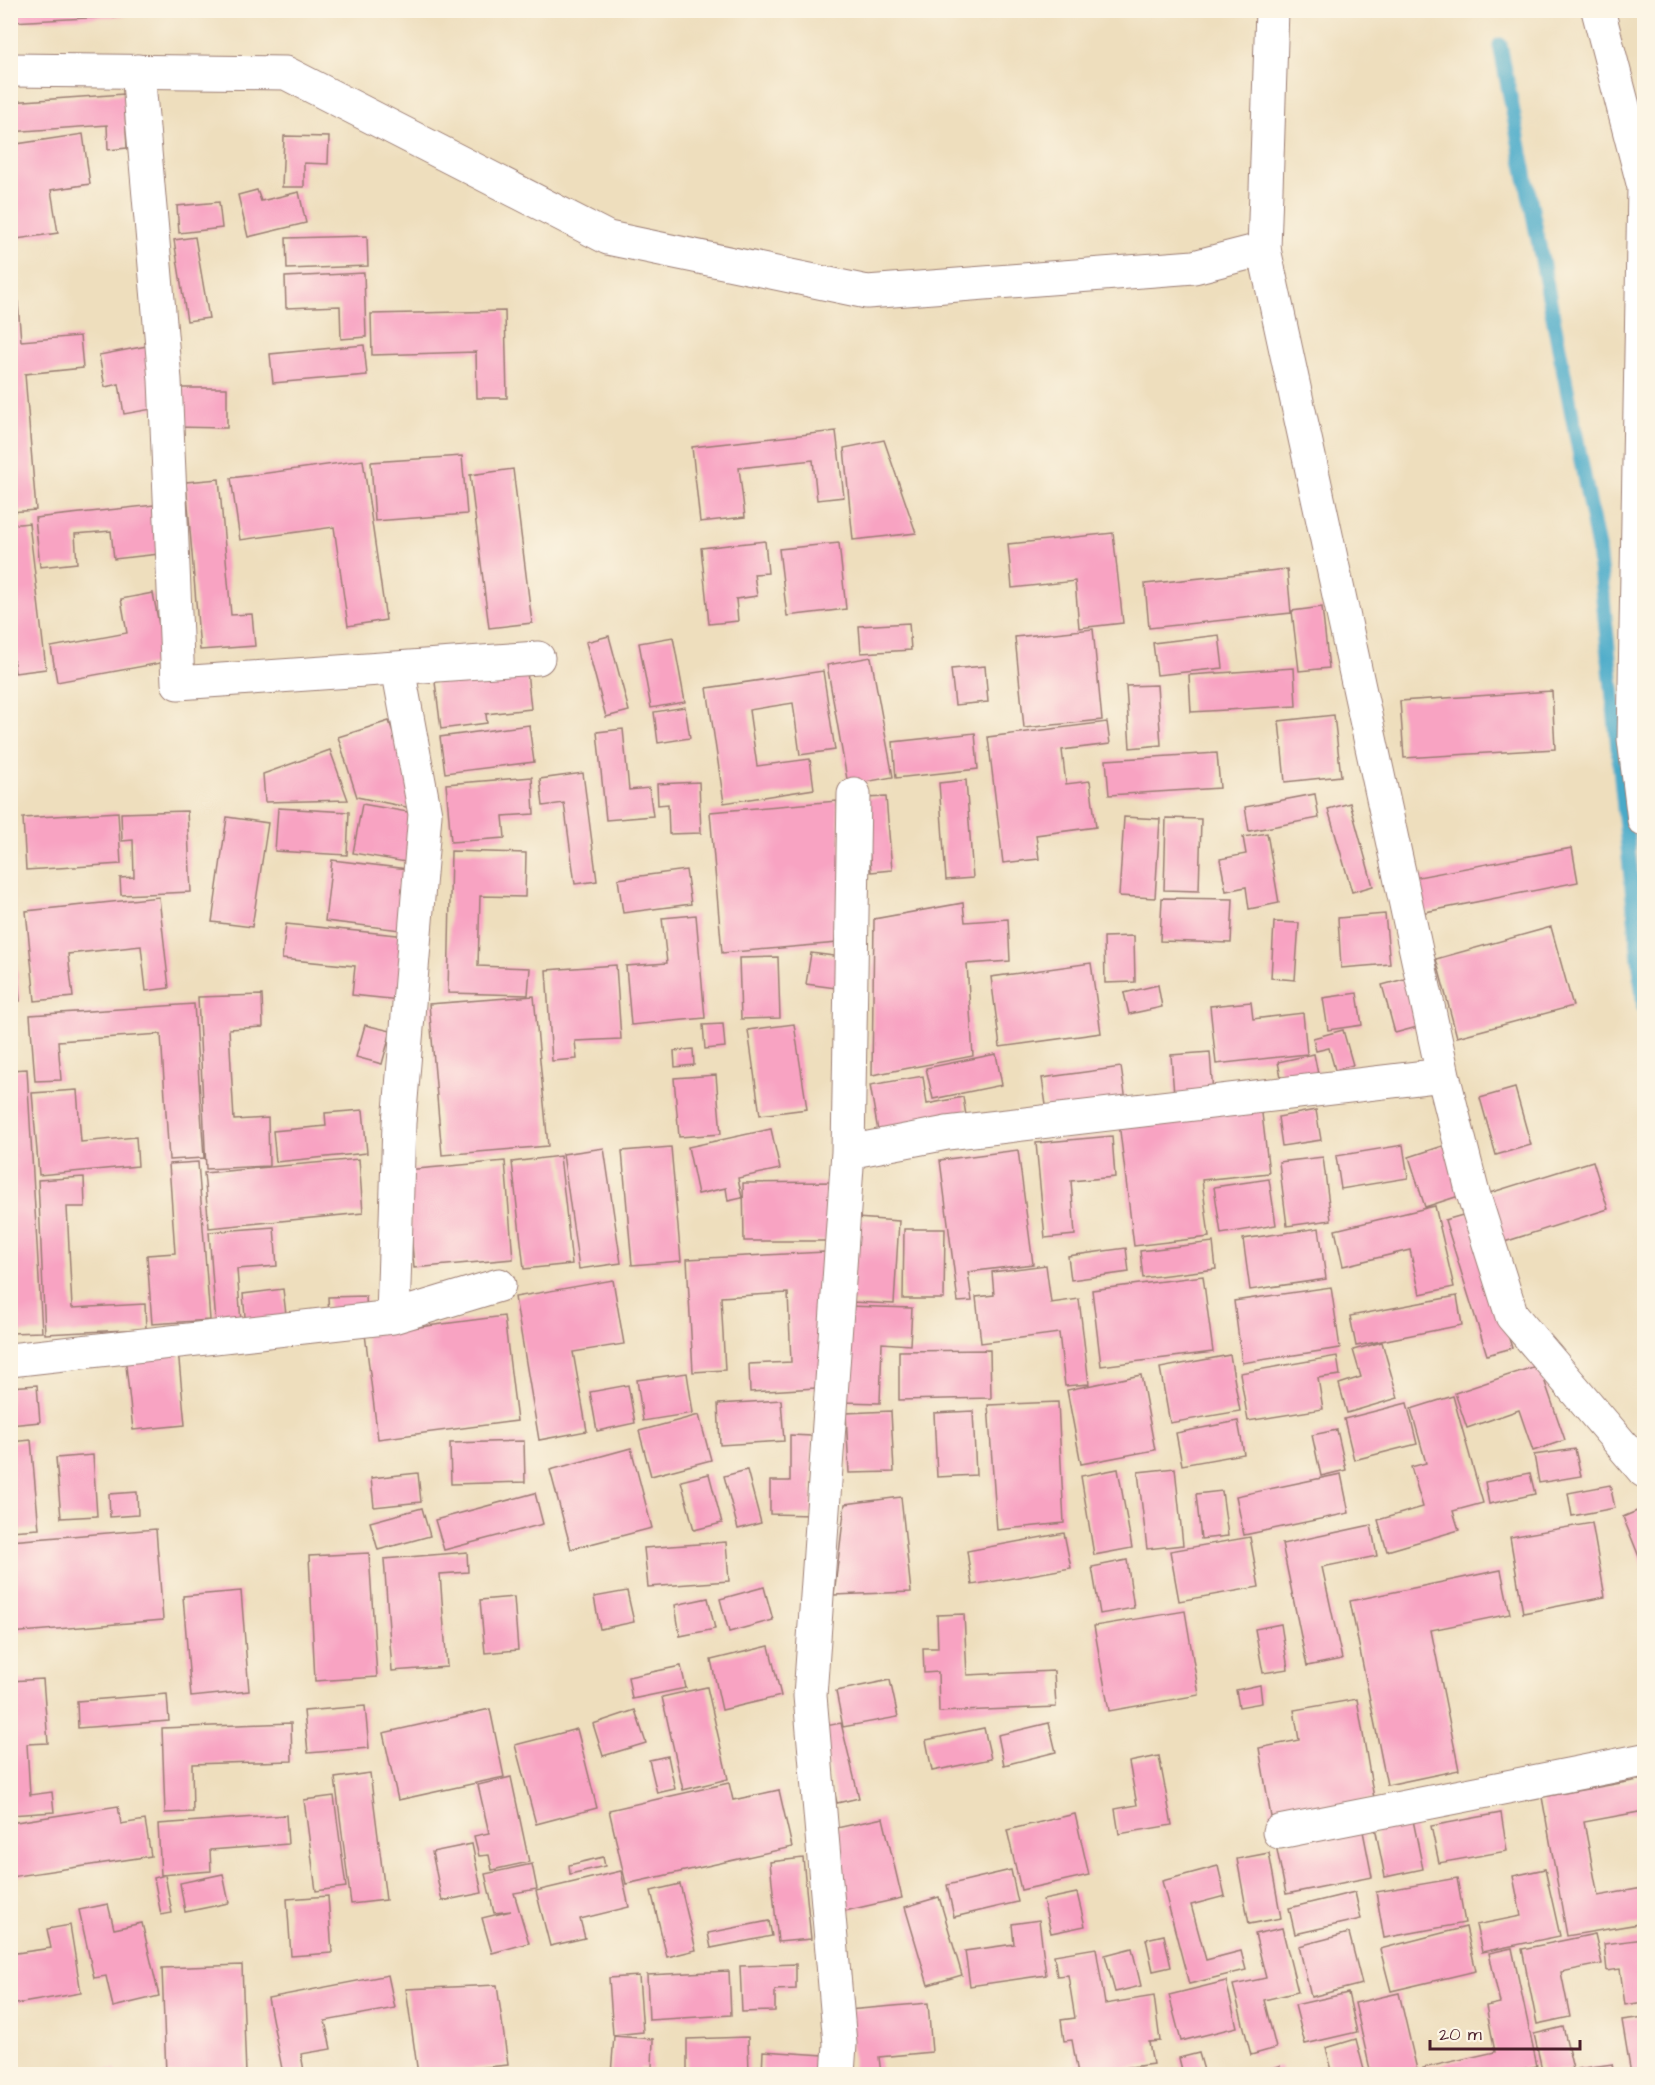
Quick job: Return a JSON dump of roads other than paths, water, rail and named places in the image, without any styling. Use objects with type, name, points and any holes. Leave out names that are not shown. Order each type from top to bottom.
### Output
[{"type":"street","points":[[1272,10],[1264,249],[1443,1075],[1472,1190],[1512,1316],[1644,1471]]},
{"type":"street","points":[[1598,10],[1644,187],[1643,378],[1634,739],[1644,819]]},
{"type":"street","points":[[10,70],[286,73],[608,238],[867,292],[1194,267],[1264,249]]},
{"type":"street","points":[[138,71],[165,380],[178,683],[538,658]]},
{"type":"street","points":[[393,1317],[399,1123],[425,814],[398,668]]},
{"type":"street","points":[[838,2074],[840,2044],[810,1696],[848,1152],[854,794]]},
{"type":"street","points":[[848,1152],[947,1133],[1443,1075]]},
{"type":"street","points":[[10,1360],[393,1317],[499,1285]]},
{"type":"street","points":[[1279,1832],[1644,1760]]},
{"type":"waterway","points":[[1500,45],[1598,548],[1644,1007]]}]
